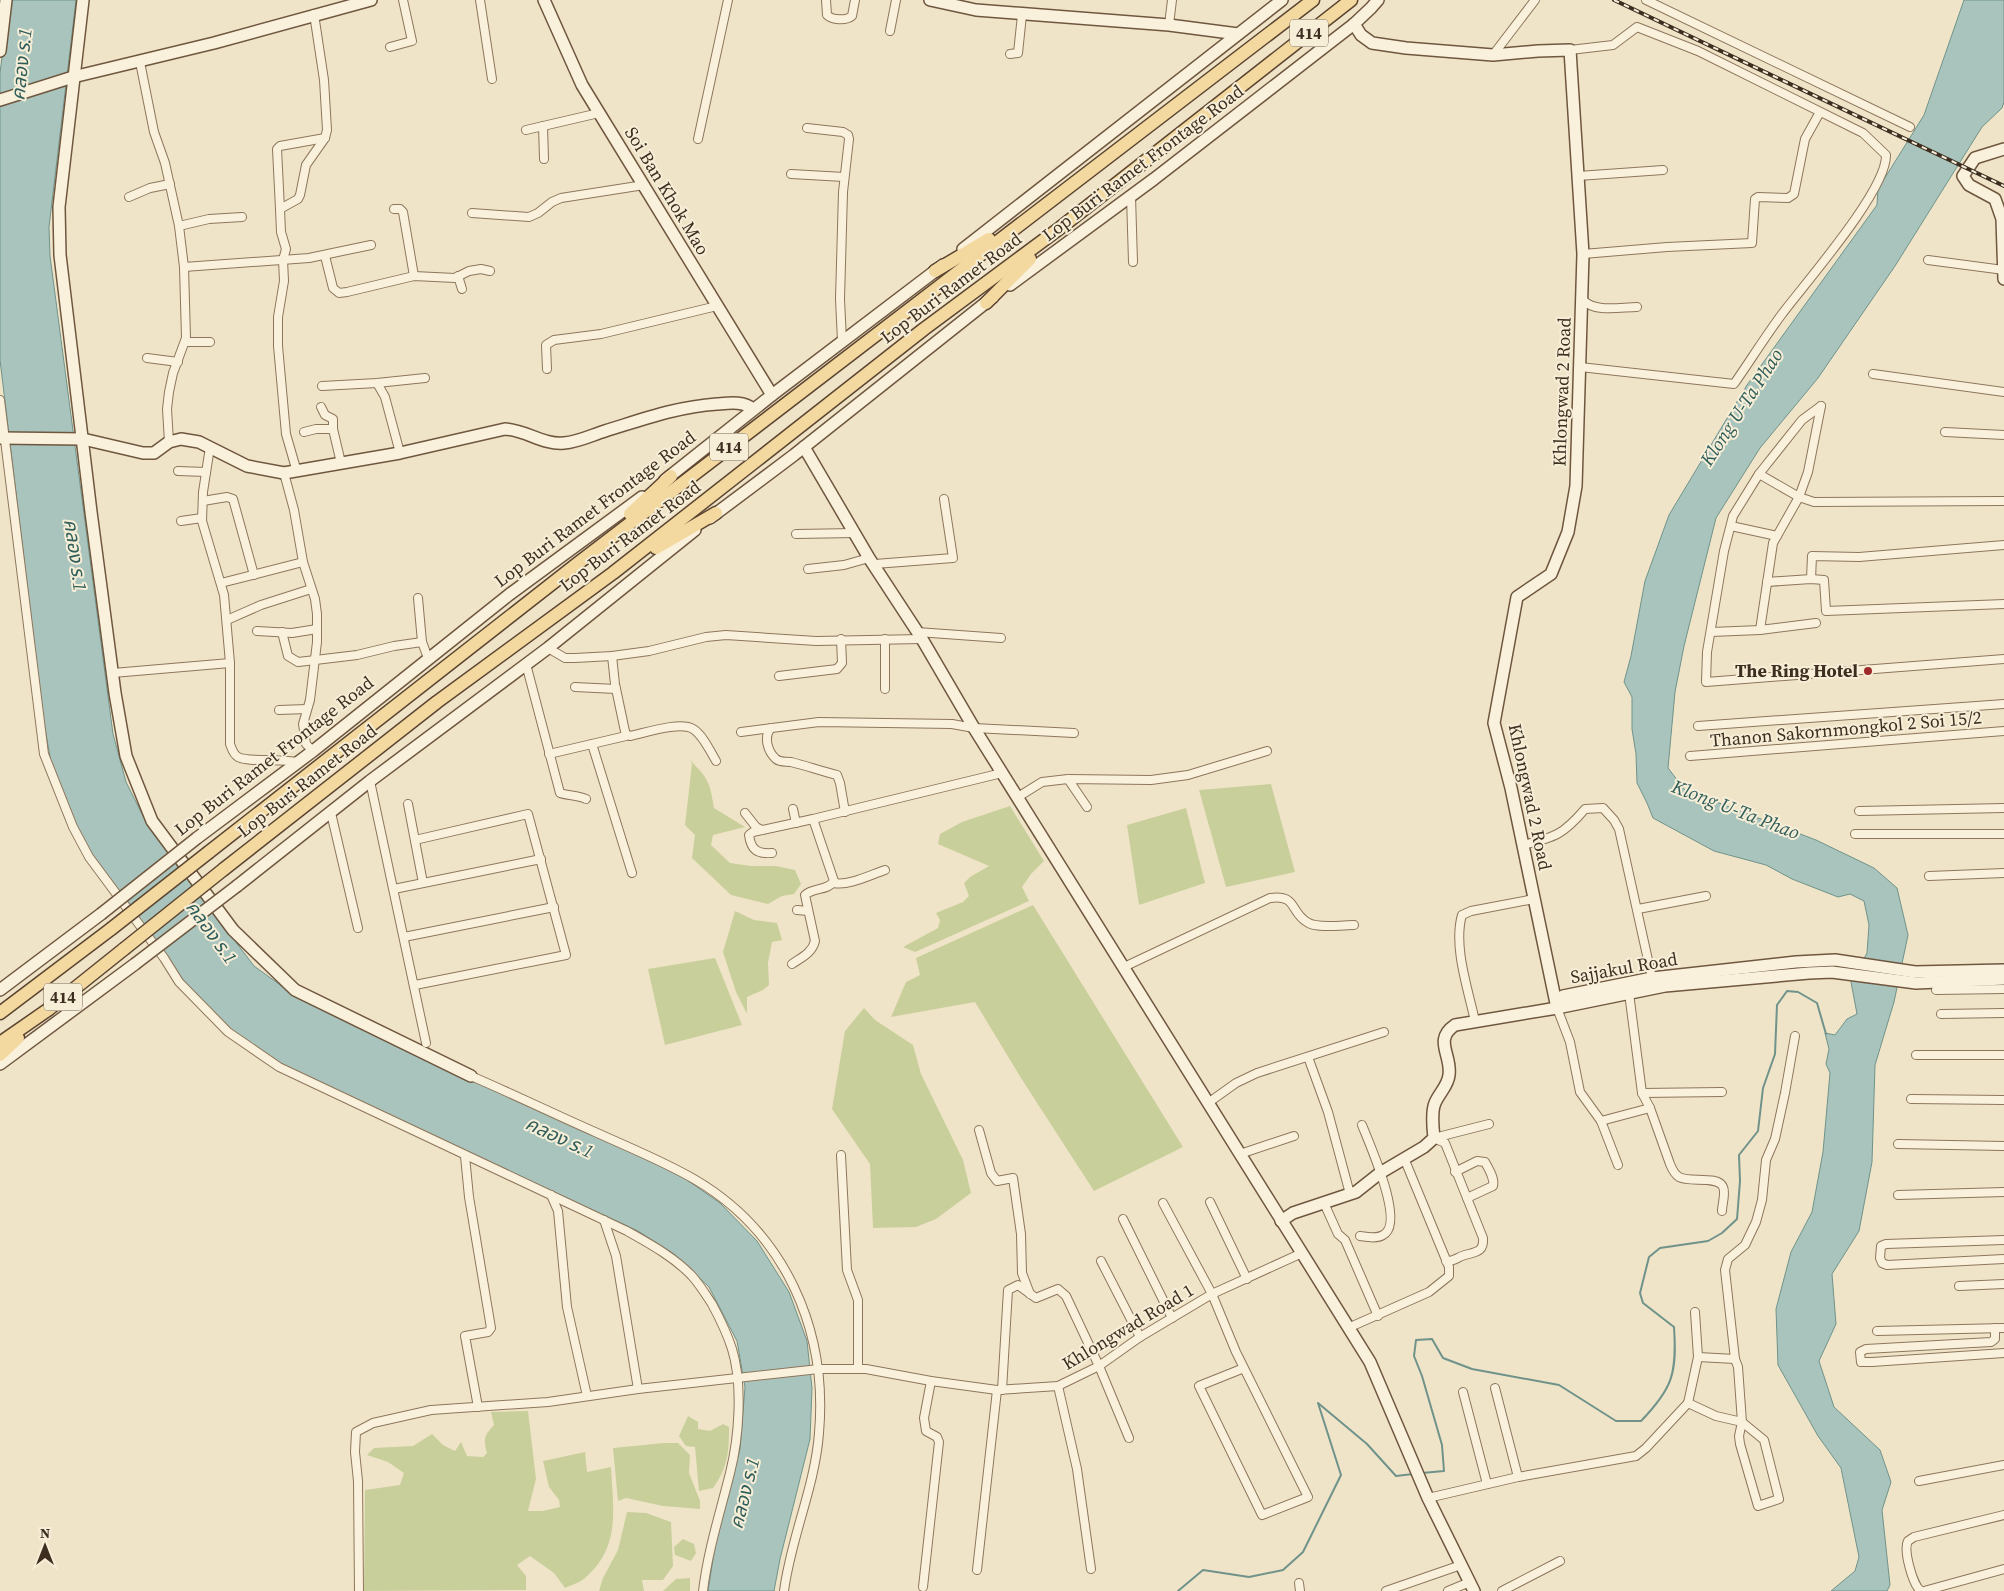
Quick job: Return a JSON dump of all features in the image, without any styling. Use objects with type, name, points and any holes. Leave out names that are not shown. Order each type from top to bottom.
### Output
[{"type":"main road","name":"Lop Buri Ramet Road","points":[[0,1013],[111,929],[577,564],[1313,0]]},
{"type":"main road","name":"Lop Buri Ramet Road","points":[[0,1043],[49,1009],[437,702],[613,573],[924,329],[1060,228],[1351,0]]},
{"type":"main road","points":[[936,271],[1040,209]]},
{"type":"main road","points":[[986,303],[1060,228]]},
{"type":"main road","points":[[577,564],[671,476]]},
{"type":"main road","points":[[613,573],[716,513]]},
{"type":"main road","points":[[423,685],[437,702]]},
{"type":"main road","points":[[0,1055],[49,1009]]},
{"type":"street","points":[[0,50],[6,0]]},
{"type":"street","points":[[83,0],[59,207],[60,255],[113,673],[126,756],[152,821],[233,930],[294,990],[471,1076],[662,1162],[695,1180],[743,1216],[778,1258],[794,1286],[814,1343],[814,1369],[820,1412],[813,1476],[797,1531],[784,1591]]},
{"type":"street","points":[[0,100],[73,77],[272,28],[345,3],[371,0]]},
{"type":"street","points":[[390,47],[412,41],[403,0]]},
{"type":"street","points":[[480,0],[492,79]]},
{"type":"street","name":"Soi Ban Khok Mao","points":[[544,0],[582,85],[772,395]]},
{"type":"street","points":[[698,139],[728,0]]},
{"type":"street","points":[[826,0],[827,15],[830,18],[844,19],[852,16],[856,0]]},
{"type":"street","points":[[890,31],[896,0]]},
{"type":"street","points":[[930,0],[976,10],[1169,25],[1238,34]]},
{"type":"street","points":[[1169,25],[1172,0]]},
{"type":"street","name":"Lop Buri Ramet Frontage Road","points":[[0,990],[313,751],[510,594],[671,476],[754,409],[936,271],[1282,0]]},
{"type":"street","name":"Lop Buri Ramet Frontage Road","points":[[0,1064],[135,964],[370,781],[548,648],[716,513],[804,447],[986,303],[1130,196],[1354,24],[1378,0]]},
{"type":"street","points":[[1493,55],[1535,0]]},
{"type":"street","points":[[1646,0],[1910,127]]},
{"type":"street","points":[[280,210],[298,199],[306,165],[325,138],[327,130],[327,110],[314,14]]},
{"type":"street","points":[[1010,54],[1018,53],[1022,15]]},
{"type":"street","points":[[1354,24],[1361,35],[1372,43],[1406,48],[1493,55],[1613,45],[1637,27],[1698,51],[1863,133],[1886,155],[1886,164],[1861,212],[1781,316],[1734,384],[1580,367]]},
{"type":"street","name":"Khlongwad 2 Road","points":[[1557,1008],[1523,845],[1494,723],[1517,597],[1551,574],[1568,532],[1576,486],[1583,254],[1570,50]]},
{"type":"street","points":[[140,62],[154,132],[170,184],[179,226],[184,267],[185,342],[169,392],[167,408],[169,442]]},
{"type":"street","points":[[1583,254],[1667,246],[1752,243],[1755,199],[1758,197],[1788,198],[1794,194],[1805,139],[1820,112]]},
{"type":"street","points":[[526,130],[599,113]]},
{"type":"street","points":[[542,126],[544,159]]},
{"type":"street","points":[[807,128],[843,132],[848,135],[849,144],[844,178],[840,299],[842,341]]},
{"type":"street","points":[[296,472],[286,434],[278,346],[278,317],[284,281],[283,260],[286,249],[281,232],[277,149],[280,146],[325,138]]},
{"type":"street","points":[[2004,149],[1976,158],[1963,176],[1969,185],[1995,199],[2003,220],[2004,279]]},
{"type":"street","points":[[1578,176],[1663,170]]},
{"type":"street","points":[[791,174],[844,178]]},
{"type":"street","points":[[129,196],[150,188],[170,184]]},
{"type":"street","points":[[472,213],[529,217],[561,198],[644,186]]},
{"type":"street","points":[[1130,196],[1133,262]]},
{"type":"street","points":[[394,209],[400,209],[403,212],[414,276]]},
{"type":"street","points":[[179,226],[209,219],[242,217]]},
{"type":"street","points":[[184,267],[325,256],[371,245]]},
{"type":"street","points":[[325,256],[333,288],[339,292],[347,292],[414,276],[455,278],[469,271],[481,269],[490,271]]},
{"type":"street","points":[[1928,260],[2004,270]]},
{"type":"street","points":[[458,276],[462,289]]},
{"type":"street","points":[[1583,300],[1589,306],[1596,307],[1637,307]]},
{"type":"street","points":[[548,369],[546,345],[554,340],[600,334],[717,306]]},
{"type":"street","points":[[185,342],[210,342]]},
{"type":"street","points":[[147,358],[178,362]]},
{"type":"street","points":[[1873,374],[2004,392]]},
{"type":"street","points":[[322,386],[425,378]]},
{"type":"street","points":[[377,383],[385,397],[400,453]]},
{"type":"street","points":[[0,400],[3,438],[44,754],[72,827],[88,857],[164,958],[178,982],[228,1032],[279,1066],[655,1246],[692,1277],[703,1290],[726,1333],[733,1351],[737,1378],[737,1423],[734,1451],[710,1546],[703,1591]]},
{"type":"street","points":[[3,438],[83,439],[143,453],[154,453],[169,442],[181,439],[200,442],[210,446],[248,466],[284,473],[400,453],[505,429],[516,430],[546,442],[565,443],[662,412],[688,407],[731,402],[747,404],[754,409]]},
{"type":"street","points":[[1760,630],[1773,544],[1799,497],[1808,472],[1821,406],[1802,420],[1759,474],[1733,516],[1724,551],[1707,652],[1706,682],[2004,658]]},
{"type":"street","points":[[321,407],[325,415],[333,419],[333,429],[341,463]]},
{"type":"street","points":[[304,432],[316,429],[333,429]]},
{"type":"street","points":[[1944,432],[2004,435]]},
{"type":"street","points":[[210,446],[202,501],[202,518],[221,583],[227,620],[230,662],[230,744],[233,752],[238,757],[246,760],[283,759],[298,762]]},
{"type":"street","points":[[804,447],[1002,774],[1370,1362],[1428,1498],[1472,1587],[1448,1591]]},
{"type":"street","points":[[178,471],[206,472]]},
{"type":"street","points":[[284,473],[294,510],[302,562],[317,614],[315,659],[310,700],[303,731],[306,744],[313,751]]},
{"type":"street","points":[[1759,474],[1799,497],[1814,502],[2004,501]]},
{"type":"street","points":[[202,501],[227,497],[233,499],[254,575]]},
{"type":"street","points":[[808,569],[872,561],[953,558],[944,499]]},
{"type":"street","points":[[181,521],[202,518]]},
{"type":"street","points":[[1730,526],[1777,536]]},
{"type":"street","points":[[796,534],[855,533]]},
{"type":"street","points":[[1811,579],[1812,556],[1859,557],[2004,545]]},
{"type":"street","points":[[221,583],[302,562]]},
{"type":"street","points":[[1767,582],[1824,580],[1826,612],[2004,604]]},
{"type":"street","points":[[227,620],[261,605],[311,589]]},
{"type":"street","points":[[418,598],[422,642],[428,658]]},
{"type":"street","points":[[1711,632],[1760,630],[1816,623]]},
{"type":"street","points":[[257,631],[282,632],[317,629]]},
{"type":"street","points":[[282,632],[288,656],[298,662],[357,655],[394,646],[422,642]]},
{"type":"street","points":[[548,648],[565,658],[612,656],[649,651],[706,637],[726,635],[816,641],[919,636],[1001,638]]},
{"type":"street","points":[[779,676],[837,669],[842,663],[841,639]]},
{"type":"street","points":[[885,639],[885,689]]},
{"type":"street","points":[[612,656],[616,689],[626,734]]},
{"type":"street","points":[[113,673],[230,662]]},
{"type":"street","points":[[526,664],[548,754],[560,793],[568,796],[576,794],[586,799]]},
{"type":"street","points":[[575,687],[616,689]]},
{"type":"street","points":[[1698,726],[2004,704]]},
{"type":"street","points":[[279,710],[307,708]]},
{"type":"street","points":[[740,732],[819,722],[952,724],[974,728],[1074,733]]},
{"type":"street","points":[[548,754],[626,734],[630,736],[660,729],[688,727],[694,729],[716,761]]},
{"type":"street","points":[[771,728],[766,736],[766,742],[776,759],[781,762],[790,762],[837,775],[842,791],[845,812]]},
{"type":"street","name":"Thanon Sakornmongkol 2 Soi 15/2","points":[[1690,756],[2004,731]]},
{"type":"street","points":[[592,744],[632,873]]},
{"type":"street","points":[[1018,797],[1042,782],[1068,779],[1151,780],[1188,775],[1267,751]]},
{"type":"street","points":[[772,853],[757,852],[749,842],[748,835],[753,832],[1002,774]]},
{"type":"street","points":[[1068,779],[1087,807]]},
{"type":"street","points":[[370,781],[426,1043]]},
{"type":"street","points":[[408,804],[423,883]]},
{"type":"street","points":[[793,808],[796,823]]},
{"type":"street","points":[[1523,845],[1550,839],[1573,823],[1585,809],[1603,808],[1614,820],[1619,830],[1652,978]]},
{"type":"street","points":[[1859,811],[2004,808]]},
{"type":"street","points":[[331,813],[358,928]]},
{"type":"street","points":[[745,813],[756,827],[762,830]]},
{"type":"street","points":[[415,840],[528,814],[566,955],[415,985]]},
{"type":"street","points":[[813,819],[834,878],[834,884]]},
{"type":"street","points":[[1855,834],[2004,834]]},
{"type":"street","points":[[394,889],[541,859]]},
{"type":"street","points":[[792,964],[813,948],[815,941],[805,899],[807,893],[885,870]]},
{"type":"street","points":[[1929,876],[2004,873]]},
{"type":"street","points":[[1124,967],[1270,898],[1280,896],[1292,901],[1307,922],[1316,925],[1354,925]]},
{"type":"street","points":[[1638,909],[1706,896]]},
{"type":"street","points":[[1475,1021],[1460,954],[1459,926],[1462,915],[1471,911],[1534,899]]},
{"type":"street","points":[[404,937],[554,907]]},
{"type":"street","points":[[797,910],[808,911]]},
{"type":"street","name":"Sajjakul Road","points":[[1557,1008],[1563,996],[1652,978],[1796,962],[1835,960],[1915,977],[2004,970]]},
{"type":"street","name":"Sajjakul Road","points":[[1557,1008],[1665,986],[1832,972],[1915,977],[2004,979]]},
{"type":"street","points":[[1936,990],[2004,989]]},
{"type":"street","points":[[1630,993],[1642,1093],[1650,1108],[1674,1172],[1681,1178],[1719,1183],[1724,1190],[1722,1211]]},
{"type":"street","points":[[1434,1138],[1434,1104],[1446,1086],[1450,1074],[1444,1040],[1447,1030],[1455,1025],[1557,1008],[1570,1042],[1580,1092],[1601,1121],[1618,1165]]},
{"type":"street","points":[[1941,1014],[2004,1013]]},
{"type":"street","points":[[1208,1102],[1236,1083],[1257,1073],[1384,1032]]},
{"type":"street","points":[[1688,1403],[1716,1416],[1742,1422],[1764,1440],[1779,1499],[1758,1506],[1740,1444],[1742,1422],[1738,1367],[1735,1359],[1726,1270],[1728,1259],[1745,1245],[1756,1222],[1762,1200],[1766,1160],[1775,1140],[1786,1093],[1795,1036]]},
{"type":"street","points":[[1916,1055],[2004,1055]]},
{"type":"street","points":[[1308,1057],[1328,1112],[1350,1194]]},
{"type":"street","points":[[1642,1093],[1722,1092]]},
{"type":"street","points":[[1911,1099],[2004,1100]]},
{"type":"street","points":[[1601,1121],[1650,1108]]},
{"type":"street","points":[[1281,1221],[1293,1214],[1356,1192],[1380,1173],[1424,1147],[1434,1138],[1489,1124]]},
{"type":"street","points":[[1360,1236],[1383,1236],[1390,1226],[1391,1206],[1362,1125]]},
{"type":"street","points":[[979,1130],[992,1173],[997,1180],[1012,1178],[1021,1234],[1022,1273],[1030,1294]]},
{"type":"street","points":[[1240,1154],[1294,1136]]},
{"type":"street","points":[[1434,1138],[1445,1143],[1483,1238],[1482,1247],[1473,1254],[1464,1255],[1451,1262],[1446,1261]]},
{"type":"street","points":[[1898,1144],[2004,1146]]},
{"type":"street","points":[[840,1155],[847,1270],[858,1300],[858,1369]]},
{"type":"street","points":[[465,1156],[469,1197],[491,1328],[488,1332],[465,1336],[478,1406]]},
{"type":"street","points":[[1348,1328],[1429,1292],[1447,1279],[1450,1273],[1404,1158]]},
{"type":"street","points":[[1456,1172],[1478,1161],[1485,1162],[1488,1166],[1494,1182],[1492,1186],[1467,1198]]},
{"type":"street","points":[[1898,1195],[2004,1192]]},
{"type":"street","points":[[551,1195],[558,1211],[567,1307],[587,1396]]},
{"type":"street","points":[[1210,1202],[1247,1279]]},
{"type":"street","points":[[1163,1203],[1212,1294],[1244,1368],[1308,1497],[1262,1515],[1199,1386],[1244,1368]]},
{"type":"street","points":[[1324,1203],[1338,1234],[1346,1240],[1378,1316]]},
{"type":"street","points":[[1123,1219],[1172,1318]]},
{"type":"street","points":[[604,1220],[616,1256],[638,1389]]},
{"type":"street","points":[[2004,1240],[1886,1244],[1881,1246],[1880,1258],[1882,1263],[1887,1265],[2004,1259]]},
{"type":"street","name":"Khlongwad Road 1","points":[[359,1591],[358,1481],[354,1452],[356,1432],[373,1423],[431,1410],[548,1402],[638,1389],[814,1369],[858,1369],[999,1390],[1058,1386],[1099,1366],[1140,1337],[1212,1294],[1302,1253]]},
{"type":"street","points":[[1101,1262],[1140,1337]]},
{"type":"street","points":[[1960,1286],[2004,1284]]},
{"type":"street","points":[[978,1570],[999,1390],[1008,1290],[1018,1285],[1036,1298],[1058,1289],[1066,1296],[1099,1366],[1129,1438]]},
{"type":"street","points":[[1428,1498],[1518,1477],[1636,1456],[1646,1448],[1688,1403],[1698,1357],[1695,1312]]},
{"type":"street","points":[[1995,1328],[1994,1339],[1991,1342],[1866,1349],[1860,1352],[1860,1358],[1861,1362],[1872,1362],[2004,1353]]},
{"type":"street","points":[[1877,1331],[2004,1328]]},
{"type":"street","points":[[1698,1357],[1735,1359]]},
{"type":"street","points":[[923,1587],[938,1442],[937,1436],[926,1431],[924,1418],[931,1381]]},
{"type":"street","points":[[1058,1386],[1077,1468],[1091,1569]]},
{"type":"street","points":[[1496,1388],[1518,1477]]},
{"type":"street","points":[[1463,1392],[1487,1484]]},
{"type":"street","points":[[1919,1481],[2004,1465]]},
{"type":"street","points":[[2004,1515],[1914,1537],[1908,1541],[1906,1547],[1914,1581],[1922,1591],[2004,1568]]},
{"type":"street","points":[[1502,1591],[1560,1561]]},
{"type":"street","points":[[1386,1591],[1461,1565]]},
{"type":"green space","points":[[690,760],[701,771],[707,781],[714,808],[745,827],[713,835],[711,845],[730,863],[751,866],[776,866],[795,870],[801,884],[794,894],[782,896],[768,904],[731,895],[692,858],[695,835],[685,825],[692,764]]},
{"type":"green space","points":[[1271,784],[1295,872],[1226,887],[1199,790]]},
{"type":"green space","points":[[1010,806],[1044,861],[1031,874],[1022,887],[1029,901],[915,952],[903,947],[938,928],[940,920],[936,913],[963,902],[969,896],[964,883],[970,877],[989,866],[938,844],[940,834],[962,822]]},
{"type":"green space","points":[[1186,808],[1205,883],[1139,905],[1127,825]]},
{"type":"green space","points":[[1033,905],[1183,1147],[1094,1191],[1021,1078],[975,1002],[891,1017],[906,982],[920,975],[916,958]]},
{"type":"green space","points":[[735,911],[754,920],[777,923],[782,940],[772,942],[768,963],[769,985],[763,990],[747,997],[747,1014],[736,992],[723,952]]},
{"type":"green space","points":[[715,958],[742,1025],[665,1045],[648,969]]},
{"type":"green space","points":[[864,1008],[875,1020],[913,1045],[921,1074],[963,1160],[971,1193],[936,1219],[916,1227],[873,1228],[870,1164],[832,1109],[845,1031]]},
{"type":"green space","points":[[528,1411],[536,1479],[528,1511],[543,1511],[560,1507],[559,1500],[549,1487],[543,1461],[585,1452],[587,1472],[611,1467],[613,1511],[610,1540],[605,1553],[597,1565],[584,1579],[565,1588],[554,1573],[530,1556],[517,1565],[526,1576],[526,1590],[364,1591],[365,1490],[400,1485],[404,1473],[388,1462],[367,1455],[374,1448],[413,1446],[432,1434],[443,1445],[455,1451],[461,1442],[467,1456],[483,1457],[487,1453],[485,1438],[494,1425],[491,1412]]},
{"type":"green space","points":[[688,1416],[698,1422],[698,1429],[710,1431],[723,1424],[729,1427],[727,1459],[722,1473],[713,1488],[699,1491],[695,1447],[686,1446],[679,1436]]},
{"type":"green space","points":[[678,1443],[690,1455],[689,1473],[700,1501],[700,1509],[663,1506],[626,1498],[618,1501],[613,1448]]},
{"type":"green space","points":[[627,1512],[646,1513],[671,1522],[673,1566],[663,1580],[642,1580],[644,1591],[599,1591],[603,1578],[618,1550]]},
{"type":"green space","points":[[683,1539],[694,1544],[696,1553],[691,1561],[675,1555],[674,1547]]},
{"type":"green space","points":[[690,1578],[690,1591],[663,1591],[676,1579]]},
{"type":"water","name":"คลอง ร.1","points":[[9,0],[76,0],[49,227],[50,256],[113,734],[126,782],[148,826],[254,966],[290,992],[680,1175],[720,1203],[757,1241],[789,1292],[807,1341],[812,1388],[810,1439],[780,1559],[774,1591],[708,1591],[715,1546],[740,1449],[745,1387],[737,1341],[709,1287],[674,1254],[638,1231],[278,1063],[230,1030],[182,983],[90,855],[74,827],[51,762],[43,717],[0,360],[0,73]]},
{"type":"water","name":"Klong U-Ta Phao","points":[[1964,0],[2004,0],[2004,102],[2002,108],[1982,127],[1895,266],[1818,378],[1760,448],[1716,518],[1684,646],[1675,692],[1668,768],[1685,790],[1816,840],[1874,868],[1897,888],[1908,935],[1894,1002],[1875,1065],[1872,1162],[1859,1231],[1832,1274],[1836,1324],[1819,1361],[1834,1407],[1880,1450],[1891,1482],[1882,1510],[1890,1585],[1887,1591],[1831,1591],[1855,1571],[1859,1557],[1841,1468],[1818,1436],[1778,1365],[1776,1309],[1791,1252],[1812,1212],[1823,1152],[1830,1073],[1826,1064],[1829,1049],[1825,1033],[1835,1035],[1847,1019],[1857,1014],[1851,982],[1867,953],[1869,925],[1864,901],[1850,894],[1838,897],[1792,879],[1766,865],[1714,851],[1653,818],[1637,783],[1636,754],[1632,729],[1632,697],[1624,682],[1631,656],[1645,581],[1669,515],[1747,385],[1877,205],[1878,189],[1924,115]]},
{"type":"waterway","points":[[1422,1473],[1444,1471],[1442,1445],[1422,1376],[1414,1356],[1416,1340],[1432,1339],[1443,1358],[1472,1369],[1559,1385],[1616,1421],[1641,1421],[1666,1389],[1671,1379],[1675,1356],[1674,1327],[1643,1303],[1640,1293],[1649,1257],[1660,1248],[1708,1241],[1722,1233],[1737,1219],[1740,1181],[1739,1155],[1758,1131],[1763,1088],[1775,1054],[1777,1005],[1787,991],[1798,992],[1817,1003],[1826,1034]]},
{"type":"waterway","points":[[1178,1591],[1203,1570],[1249,1577],[1283,1570],[1303,1552],[1341,1475],[1318,1403],[1367,1444],[1396,1476],[1413,1474]]},
{"type":"railway","points":[[1614,0],[2004,186]]},
{"type":"place","name":"The Ring Hotel","points":[[1868,671]]}]
